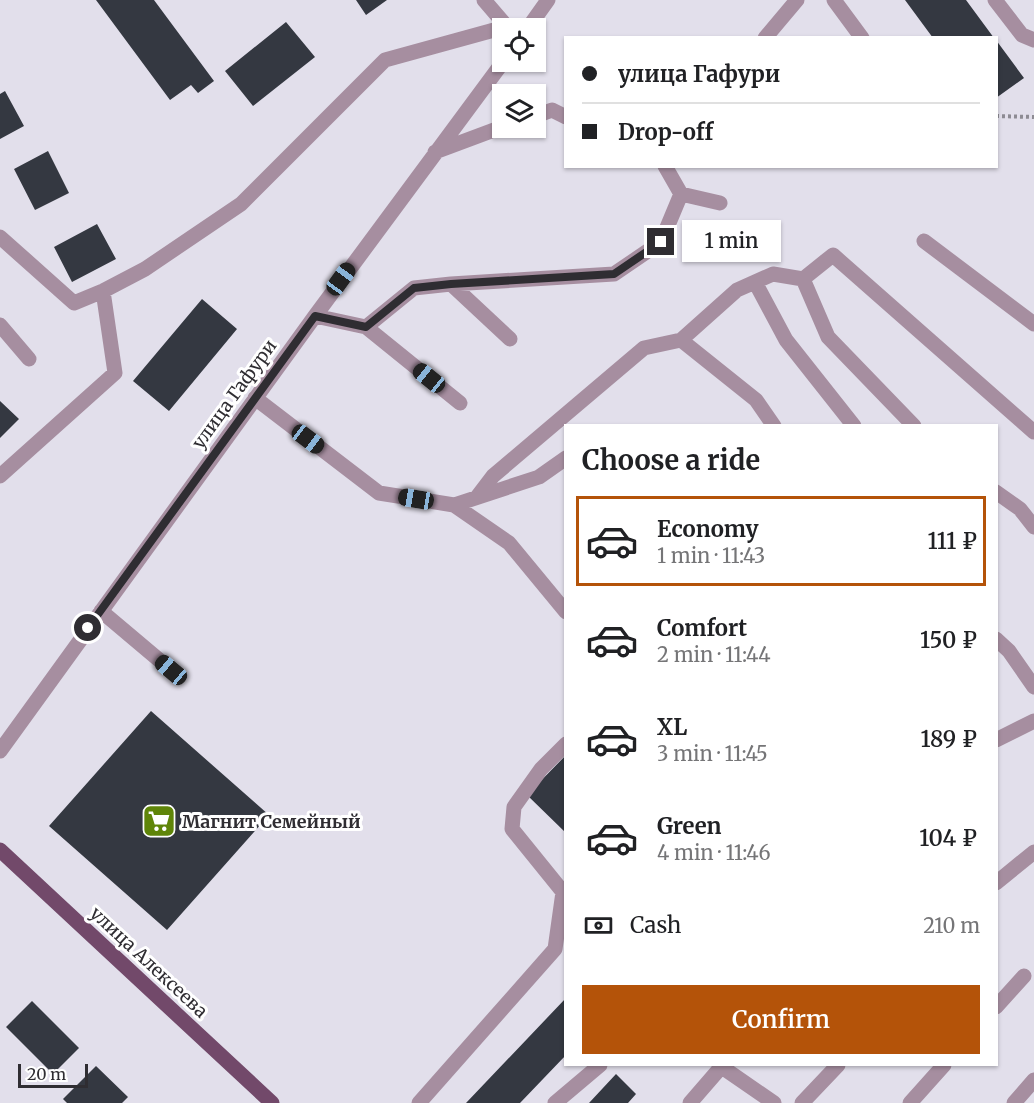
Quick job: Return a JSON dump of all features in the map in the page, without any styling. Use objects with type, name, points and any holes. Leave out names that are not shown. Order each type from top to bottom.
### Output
[{"type":"main road","name":"улица Алексеева","points":[[0,850],[272,1103]]},
{"type":"street","points":[[484,0],[499,18]]},
{"type":"street","points":[[535,18],[548,0]]},
{"type":"street","points":[[767,36],[797,0]]},
{"type":"street","points":[[834,0],[861,36]]},
{"type":"street","points":[[995,0],[1022,35],[1034,40]]},
{"type":"street","points":[[0,237],[74,303],[103,291],[145,269],[241,204],[385,60],[492,32]]},
{"type":"street","name":"улица Гафури","points":[[0,751],[315,316],[495,72]]},
{"type":"street","points":[[546,114],[561,110]]},
{"type":"street","points":[[435,152],[492,132]]},
{"type":"street","points":[[666,168],[681,194],[720,203]]},
{"type":"street","points":[[366,327],[414,288],[614,274],[661,242],[681,194]]},
{"type":"street","points":[[924,242],[1034,324]]},
{"type":"street","points":[[477,497],[493,476],[644,348],[681,340],[737,290],[773,274],[803,279],[833,255],[1034,432]]},
{"type":"street","points":[[803,279],[828,337],[912,424]]},
{"type":"street","points":[[755,282],[786,340],[852,424]]},
{"type":"street","points":[[451,284],[510,339]]},
{"type":"street","points":[[0,476],[115,373],[103,291]]},
{"type":"street","points":[[315,316],[366,327],[460,403]]},
{"type":"street","points":[[0,325],[29,359]]},
{"type":"street","points":[[681,340],[756,400],[773,424]]},
{"type":"street","points":[[255,399],[379,493],[454,505],[509,543],[564,610]]},
{"type":"street","points":[[454,505],[539,477],[564,459]]},
{"type":"street","points":[[998,493],[1020,509],[1034,527]]},
{"type":"street","points":[[101,611],[171,670]]},
{"type":"street","points":[[998,641],[1009,651],[1034,687]]},
{"type":"street","points":[[998,739],[1034,721]]},
{"type":"street","points":[[419,1103],[555,949],[563,892],[512,830],[514,807],[541,769],[564,746]]},
{"type":"street","points":[[998,881],[1034,852]]},
{"type":"street","points":[[998,1005],[1024,976]]},
{"type":"street","points":[[555,1103],[599,1066]]},
{"type":"street","points":[[802,1103],[837,1066]]},
{"type":"street","points":[[910,1103],[943,1066]]},
{"type":"street","points":[[690,1103],[728,1067],[774,1103]]},
{"type":"street","points":[[1014,1103],[1034,1080]]},
{"type":"path","points":[[998,116],[1034,117]]},
{"type":"building","points":[[96,0],[154,0],[214,81],[198,93],[191,85],[170,100]]},
{"type":"building","points":[[356,0],[387,0],[366,15]]},
{"type":"building","points":[[905,0],[966,0],[993,36],[932,36]]},
{"type":"building","points":[[286,22],[315,57],[253,106],[225,71]]},
{"type":"building","points":[[998,43],[1024,78],[998,97]]},
{"type":"building","points":[[5,91],[24,126],[0,139],[0,94]]},
{"type":"building","points":[[48,151],[69,193],[35,210],[14,169]]},
{"type":"building","points":[[97,224],[116,259],[72,282],[54,247]]},
{"type":"building","points":[[202,299],[237,329],[169,411],[133,381]]},
{"type":"building","points":[[0,401],[19,419],[0,438]]},
{"type":"building","name":"Магнит Семейный","points":[[151,711],[269,815],[167,930],[49,826]]},
{"type":"building","points":[[564,757],[564,831],[527,795]]},
{"type":"building","points":[[564,1000],[564,1057],[520,1103],[466,1103]]},
{"type":"building","points":[[32,1001],[79,1048],[53,1074],[6,1027]]},
{"type":"building","points":[[96,1066],[128,1097],[122,1103],[67,1103],[63,1099]]},
{"type":"building","points":[[616,1074],[636,1094],[628,1103],[589,1103]]},
{"type":"place","name":"Магнит Семейный","points":[[159,821]]},
{"type":"route","points":[[88,628],[315,316],[366,327],[414,288],[614,274],[661,242]]}]
